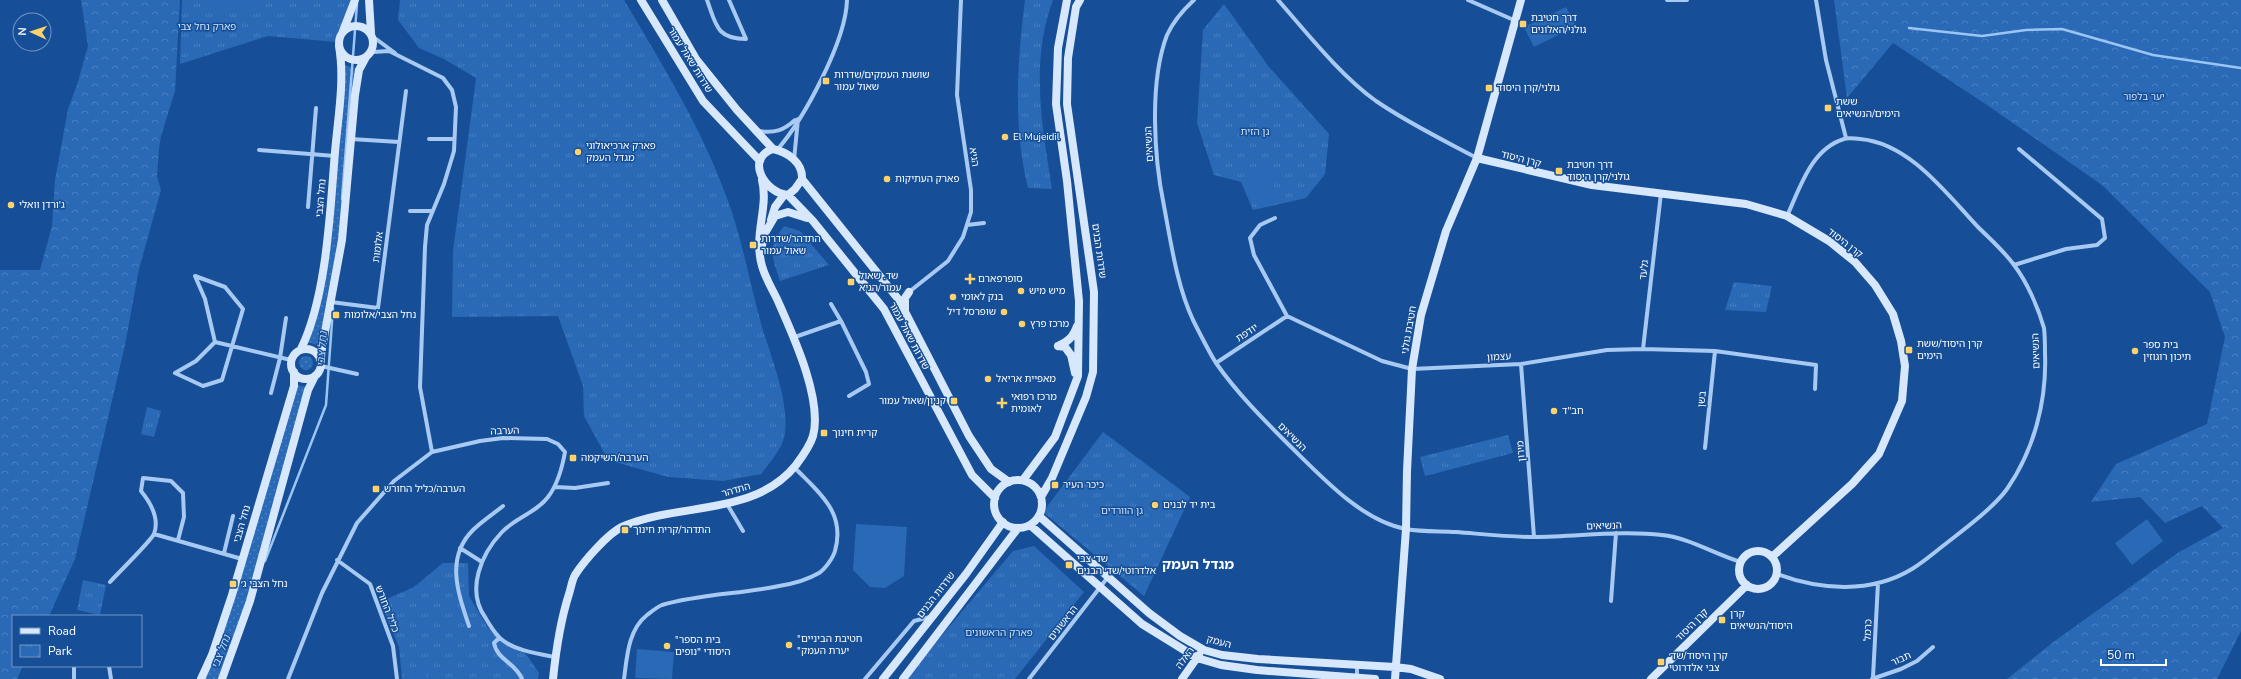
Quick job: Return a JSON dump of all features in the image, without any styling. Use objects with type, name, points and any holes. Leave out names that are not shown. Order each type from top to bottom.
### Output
[{"type":"street","points":[[355,0],[339,40],[341,51],[350,59],[358,60],[380,51],[389,51],[397,54],[444,78],[452,90],[456,107],[454,151],[444,184],[427,226],[420,387],[432,452]]},
{"type":"street","points":[[222,679],[244,621],[308,390],[321,362],[342,240],[357,79],[367,56],[374,45],[369,0]]},
{"type":"street","name":"שדרות שאול עמור","points":[[642,0],[703,101],[760,161]]},
{"type":"street","name":"שדרות שאול עמור","points":[[662,0],[696,59],[756,130],[775,149]]},
{"type":"street","points":[[707,0],[717,26],[723,34],[728,38],[746,39],[729,0]]},
{"type":"street","points":[[775,149],[794,160],[801,168],[802,179],[795,190],[786,195],[767,185],[762,180],[759,167],[760,161],[764,155],[775,149],[789,136],[826,70],[843,28],[847,0]]},
{"type":"street","name":"הגיא","points":[[909,292],[948,261],[963,237],[971,212],[971,190],[957,95],[961,0]]},
{"type":"street","points":[[1024,480],[1055,437],[1077,380],[1079,301],[1068,196],[1056,104],[1058,48],[1067,0]]},
{"type":"street","name":"שדרות הבנים","points":[[1042,497],[1052,478],[1084,404],[1093,372],[1094,292],[1067,104],[1068,58],[1076,7],[1080,0]]},
{"type":"street","name":"הנשיאים","points":[[1194,0],[1180,14],[1168,35],[1161,62],[1156,99],[1156,141],[1162,197],[1175,263],[1192,318],[1216,363],[1251,407],[1327,482],[1361,508],[1383,522],[1406,529],[1534,537],[1616,533],[1663,535],[1692,542],[1719,556],[1741,562]]},
{"type":"street","points":[[1278,0],[1331,60],[1375,100],[1417,127],[1477,158]]},
{"type":"street","points":[[1468,0],[1516,21]]},
{"type":"street","name":"חטיבת גולני","points":[[1395,679],[1406,529],[1412,369],[1421,315],[1446,231],[1477,158],[1521,0]]},
{"type":"street","points":[[1667,0],[1687,0]]},
{"type":"street","points":[[1787,216],[1808,169],[1819,156],[1832,145],[1846,138],[1826,60],[1816,0]]},
{"type":"street","points":[[343,31],[348,27],[360,26],[397,54]]},
{"type":"street","name":"נחל הצבי","points":[[301,349],[310,329],[324,264],[342,74],[339,46]]},
{"type":"street","name":"אלומות","points":[[331,302],[378,308],[406,91]]},
{"type":"street","points":[[308,207],[316,108]]},
{"type":"street","points":[[756,130],[774,133],[786,128],[799,117]]},
{"type":"street","points":[[794,160],[799,117]]},
{"type":"street","name":"הנשיאים","points":[[1777,574],[1818,586],[1845,587],[1878,583],[1911,570],[1969,526],[2006,490],[2027,450],[2042,405],[2046,371],[2044,330],[2034,301],[2014,265],[1932,177],[1908,158],[1886,146],[1866,140],[1846,138]]},
{"type":"street","points":[[351,139],[399,142]]},
{"type":"street","points":[[429,139],[454,139]]},
{"type":"street","points":[[2014,265],[2066,249],[2097,245],[2105,238],[2102,219],[2019,148]]},
{"type":"street","points":[[259,150],[335,156]]},
{"type":"street","name":"קרן היסוד","points":[[1477,158],[1592,185],[1746,204],[1787,216],[1829,241],[1855,262],[1875,285],[1893,314],[1905,366],[1902,400],[1892,428],[1879,454],[1852,484],[1772,557]]},
{"type":"street","name":"שדרות שאול עמור","points":[[802,179],[893,292],[969,436],[991,468],[1009,482]]},
{"type":"street","name":"התדהר","points":[[554,679],[555,657],[562,618],[574,576],[594,551],[622,526],[651,517],[741,501],[765,491],[786,477],[813,436],[814,410],[808,378],[762,266],[758,240],[765,190],[762,180]]},
{"type":"street","name":"גלעד","points":[[1643,349],[1661,193]]},
{"type":"street","name":"שדרות שאול עמור","points":[[786,195],[813,221],[884,309],[972,475],[995,498]]},
{"type":"street","name":"התדהר","points":[[760,254],[764,233],[770,224],[775,207],[786,195]]},
{"type":"street","points":[[410,211],[432,212]]},
{"type":"street","points":[[770,224],[775,216],[788,212],[802,215],[813,221]]},
{"type":"street","points":[[1275,218],[1260,225],[1250,238],[1254,255],[1287,316]]},
{"type":"street","points":[[967,225],[984,223]]},
{"type":"street","points":[[195,276],[225,287],[243,310],[222,380],[203,386],[175,373],[196,362],[215,342],[205,299],[195,276]]},
{"type":"street","points":[[893,292],[899,295],[909,292]]},
{"type":"street","points":[[906,315],[904,302],[909,292]]},
{"type":"street","points":[[831,304],[866,372],[869,384],[849,396]]},
{"type":"street","name":"יודפת","points":[[1216,363],[1287,316]]},
{"type":"street","name":"עצמון","points":[[1287,316],[1382,361],[1412,369],[1521,364],[1607,350],[1643,349],[1715,351],[1816,364],[1815,389]]},
{"type":"street","points":[[271,393],[280,358],[286,318]]},
{"type":"street","points":[[1077,380],[1071,355],[1065,347],[1058,346],[1066,343],[1074,335],[1079,320]]},
{"type":"street","points":[[792,338],[841,321]]},
{"type":"street","points":[[215,342],[291,360]]},
{"type":"street","points":[[315,376],[305,379],[294,372],[291,360],[297,351],[301,349],[312,349],[321,362],[357,374]]},
{"type":"street","name":"בשן","points":[[1705,448],[1715,351]]},
{"type":"street","name":"מירון","points":[[1521,364],[1534,537]]},
{"type":"street","name":"נחל הצבי","points":[[201,679],[220,632],[243,559],[294,386],[294,372]]},
{"type":"street","name":"הערבה","points":[[288,679],[337,560],[357,523],[394,481],[432,452],[487,440],[547,438],[558,444],[564,452],[562,467],[555,487],[547,499],[532,512],[503,532],[482,562],[476,586],[478,608],[499,638]]},
{"type":"street","points":[[624,679],[628,646],[636,628],[645,616],[660,606],[766,589],[795,583],[820,573],[833,556],[837,542],[835,516],[829,504],[794,467]]},
{"type":"street","points":[[110,582],[154,534],[155,517],[151,503],[141,491],[143,478],[171,481],[183,493],[184,517],[178,540]]},
{"type":"street","points":[[1024,480],[1035,487],[1042,497],[1039,516],[1030,525],[1018,528],[1003,522],[995,507],[995,498],[1003,486],[1009,482],[1024,480]]},
{"type":"street","points":[[555,487],[575,488],[608,483]]},
{"type":"street","points":[[727,504],[743,530]]},
{"type":"street","points":[[469,626],[456,588],[456,568],[460,548],[473,530],[503,506]]},
{"type":"street","points":[[224,554],[233,516]]},
{"type":"street","name":"העמק","points":[[1039,516],[1149,613],[1180,636],[1204,650],[1222,655],[1258,659],[1395,667],[1411,669],[1440,679]]},
{"type":"street","name":"שדרות הבנים","points":[[883,679],[933,616],[1003,522]]},
{"type":"street","points":[[1030,525],[1142,624],[1197,658],[1221,665],[1256,670],[1375,679]]},
{"type":"street","points":[[903,679],[1018,528]]},
{"type":"street","points":[[1611,601],[1616,533]]},
{"type":"street","points":[[154,534],[243,559]]},
{"type":"street","points":[[460,548],[482,562]]},
{"type":"street","points":[[1755,551],[1764,552],[1772,557],[1777,567],[1777,574],[1771,584],[1762,589],[1746,585],[1740,577],[1741,562],[1747,554],[1755,551]]},
{"type":"street","name":"כליל החורש","points":[[337,560],[370,584],[393,646],[397,679]]},
{"type":"street","name":"הראשונים","points":[[1030,679],[1108,577]]},
{"type":"street","name":"כרמל","points":[[1873,678],[1878,583]]},
{"type":"street","name":"קרן היסוד","points":[[1652,679],[1746,585]]},
{"type":"street","points":[[865,679],[914,622],[933,616]]},
{"type":"street","points":[[522,679],[519,672],[496,652],[494,643],[499,638],[510,644],[555,657]]},
{"type":"street","name":"תבור","points":[[1873,678],[1901,669],[1917,661],[1933,647]]},
{"type":"street","name":"האלה","points":[[1182,679],[1204,650]]},
{"type":"street","points":[[1357,665],[1357,678]]},
{"type":"street","points":[[74,667],[74,679]]},
{"type":"street","points":[[109,667],[111,679]]},
{"type":"green space","points":[[81,0],[180,0],[175,91],[161,136],[159,149],[157,176],[161,190],[139,269],[125,345],[75,559],[49,615],[12,615],[12,667],[23,667],[17,679],[0,679],[0,270],[40,270],[52,226],[55,180],[68,109],[77,85],[88,46]]},
{"type":"green space","name":"פארק נחל צבי","points":[[182,0],[352,0],[336,42],[268,36],[180,64]]},
{"type":"green space","points":[[216,0],[258,0],[257,13],[215,10]]},
{"type":"green space","points":[[400,0],[624,0],[681,98],[707,149],[728,201],[738,232],[762,327],[780,384],[785,414],[783,441],[776,454],[761,474],[723,481],[668,477],[608,460],[584,416],[583,386],[558,316],[452,317],[453,251],[476,78],[444,59],[419,48],[398,20]]},
{"type":"green space","points":[[1025,0],[1053,0],[1046,23],[1040,70],[1042,117],[1052,189],[1028,188],[1023,165],[1018,118],[1018,71]]},
{"type":"green space","name":"יער בלפור","points":[[1834,0],[2241,0],[2241,631],[2217,679],[2007,679],[2056,640],[2179,552],[2223,528],[2202,506],[2165,523],[2140,497],[2091,502],[2116,464],[2207,424],[2225,337],[2210,292],[2102,185],[1984,103],[1893,43],[1847,98]]},
{"type":"green space","name":"גן הזית","points":[[1224,4],[1269,67],[1329,134],[1325,174],[1306,198],[1253,210],[1241,182],[1214,175],[1197,123],[1203,30]]},
{"type":"green space","points":[[1566,7],[1576,26],[1534,47],[1524,27]]},
{"type":"green space","points":[[344,65],[358,69],[341,232],[319,346],[308,342],[318,303]]},
{"type":"green space","points":[[1273,166],[1275,202],[1250,204],[1248,167]]},
{"type":"green space","points":[[784,226],[800,231],[829,265],[780,281],[773,258],[773,246]]},
{"type":"green space","points":[[1734,282],[1772,286],[1766,312],[1725,310]]},
{"type":"green space","points":[[303,356],[309,356],[313,360],[313,366],[309,370],[303,370],[299,366],[299,360]]},
{"type":"green space","points":[[296,385],[308,387],[249,601],[220,679],[203,679]]},
{"type":"green space","points":[[147,407],[161,411],[154,437],[141,434]]},
{"type":"green space","name":"גן הוורדים","points":[[1103,432],[1190,497],[1144,596],[1043,512]]},
{"type":"green space","points":[[1508,435],[1513,453],[1425,476],[1420,457]]},
{"type":"green space","points":[[2147,519],[2163,541],[2132,565],[2115,543]]},
{"type":"green space","points":[[856,524],[907,527],[904,576],[885,588],[870,587],[853,570]]},
{"type":"green space","name":"פארק הראשונים","points":[[1034,546],[1084,592],[1015,679],[905,679],[1013,551]]},
{"type":"green space","points":[[443,563],[468,563],[469,596],[488,628],[526,654],[539,673],[538,679],[402,679],[399,647],[380,602],[414,587]]},
{"type":"green space","points":[[83,580],[106,585],[100,615],[77,610]]},
{"type":"green space","points":[[637,649],[674,652],[672,679],[635,678]]},
{"type":"green space","points":[[424,669],[427,679],[406,679],[405,674]]},
{"type":"waterway","name":"נחל צבי","points":[[342,199],[357,4]]},
{"type":"waterway","points":[[1909,28],[1982,36],[2026,30],[2062,29],[2153,55],[2241,68]]},
{"type":"waterway","name":"נחל צבי","points":[[265,561],[326,405],[333,308]]},
{"type":"place","name":"דרך חטיבת גולני/האלונים","points":[[1523,24]]},
{"type":"place","name":"שושנת העמקים/שדרות שאול עמור","points":[[826,81]]},
{"type":"place","name":"גולני/קרן היסוד","points":[[1489,88]]},
{"type":"place","name":"ששת הימים/הנשיאים","points":[[1828,108]]},
{"type":"place","name":"El Mujeidil","points":[[1005,137]]},
{"type":"place","name":"פארק ארכיאולוגי מגדל העמק","points":[[578,152]]},
{"type":"place","name":"דרך חטיבת גולני/קרן היסוד","points":[[1559,171]]},
{"type":"place","name":"פארק העתיקות","points":[[887,179]]},
{"type":"place","name":"ג'ורדן וואלי","points":[[11,205]]},
{"type":"place","name":"התדהר/שדרות שאול עמור","points":[[753,245]]},
{"type":"place","name":"סופרפארם","points":[[970,279]]},
{"type":"place","name":"שד. שאול עמור/הגיא","points":[[851,282]]},
{"type":"place","name":"מיש מיש","points":[[1021,291]]},
{"type":"place","name":"בנק לאומי","points":[[953,297]]},
{"type":"place","name":"שופרסל דיל","points":[[1004,312]]},
{"type":"place","name":"נחל הצבי/אלומות","points":[[336,315]]},
{"type":"place","name":"מרכז פרץ","points":[[1022,324]]},
{"type":"place","name":"קרן היסוד/ששת הימים","points":[[1909,350]]},
{"type":"place","name":"בית ספר תיכון רוגוזין","points":[[2135,351]]},
{"type":"place","name":"מאפיית אריאל","points":[[988,379]]},
{"type":"place","name":"קניון/שאול עמור","points":[[954,401]]},
{"type":"place","name":"מרכז רפואי לאומית","points":[[1002,403]]},
{"type":"place","name":"חב\"ד","points":[[1554,411]]},
{"type":"place","name":"קרית חינוך","points":[[824,433]]},
{"type":"place","name":"הערבה/השיקמה","points":[[573,458]]},
{"type":"place","name":"כיכר העיר","points":[[1055,485]]},
{"type":"place","name":"הערבה/כליל החורש","points":[[376,489]]},
{"type":"place","name":"בית יד לבנים","points":[[1155,505]]},
{"type":"place","name":"התדהר/קרית חינוך","points":[[625,530]]},
{"type":"place","name":"שד׳ צבי אלדרוטי/שד׳ הבנים","points":[[1069,565]]},
{"type":"place","name":"נחל הצבי ג׳","points":[[233,584]]},
{"type":"place","name":"קרן היסוד/הנשיאים","points":[[1722,620]]},
{"type":"place","name":"\"חטיבת הביניים \"יערת העמק","points":[[789,645]]},
{"type":"place","name":"\"בית הספר היסודי \"נופים","points":[[667,646]]},
{"type":"place","name":"קרן היסוד/שד׳ צבי אלדרוטי","points":[[1661,662]]},
{"type":"district","name":"מגדל העמק","points":[[1198,564]]}]
